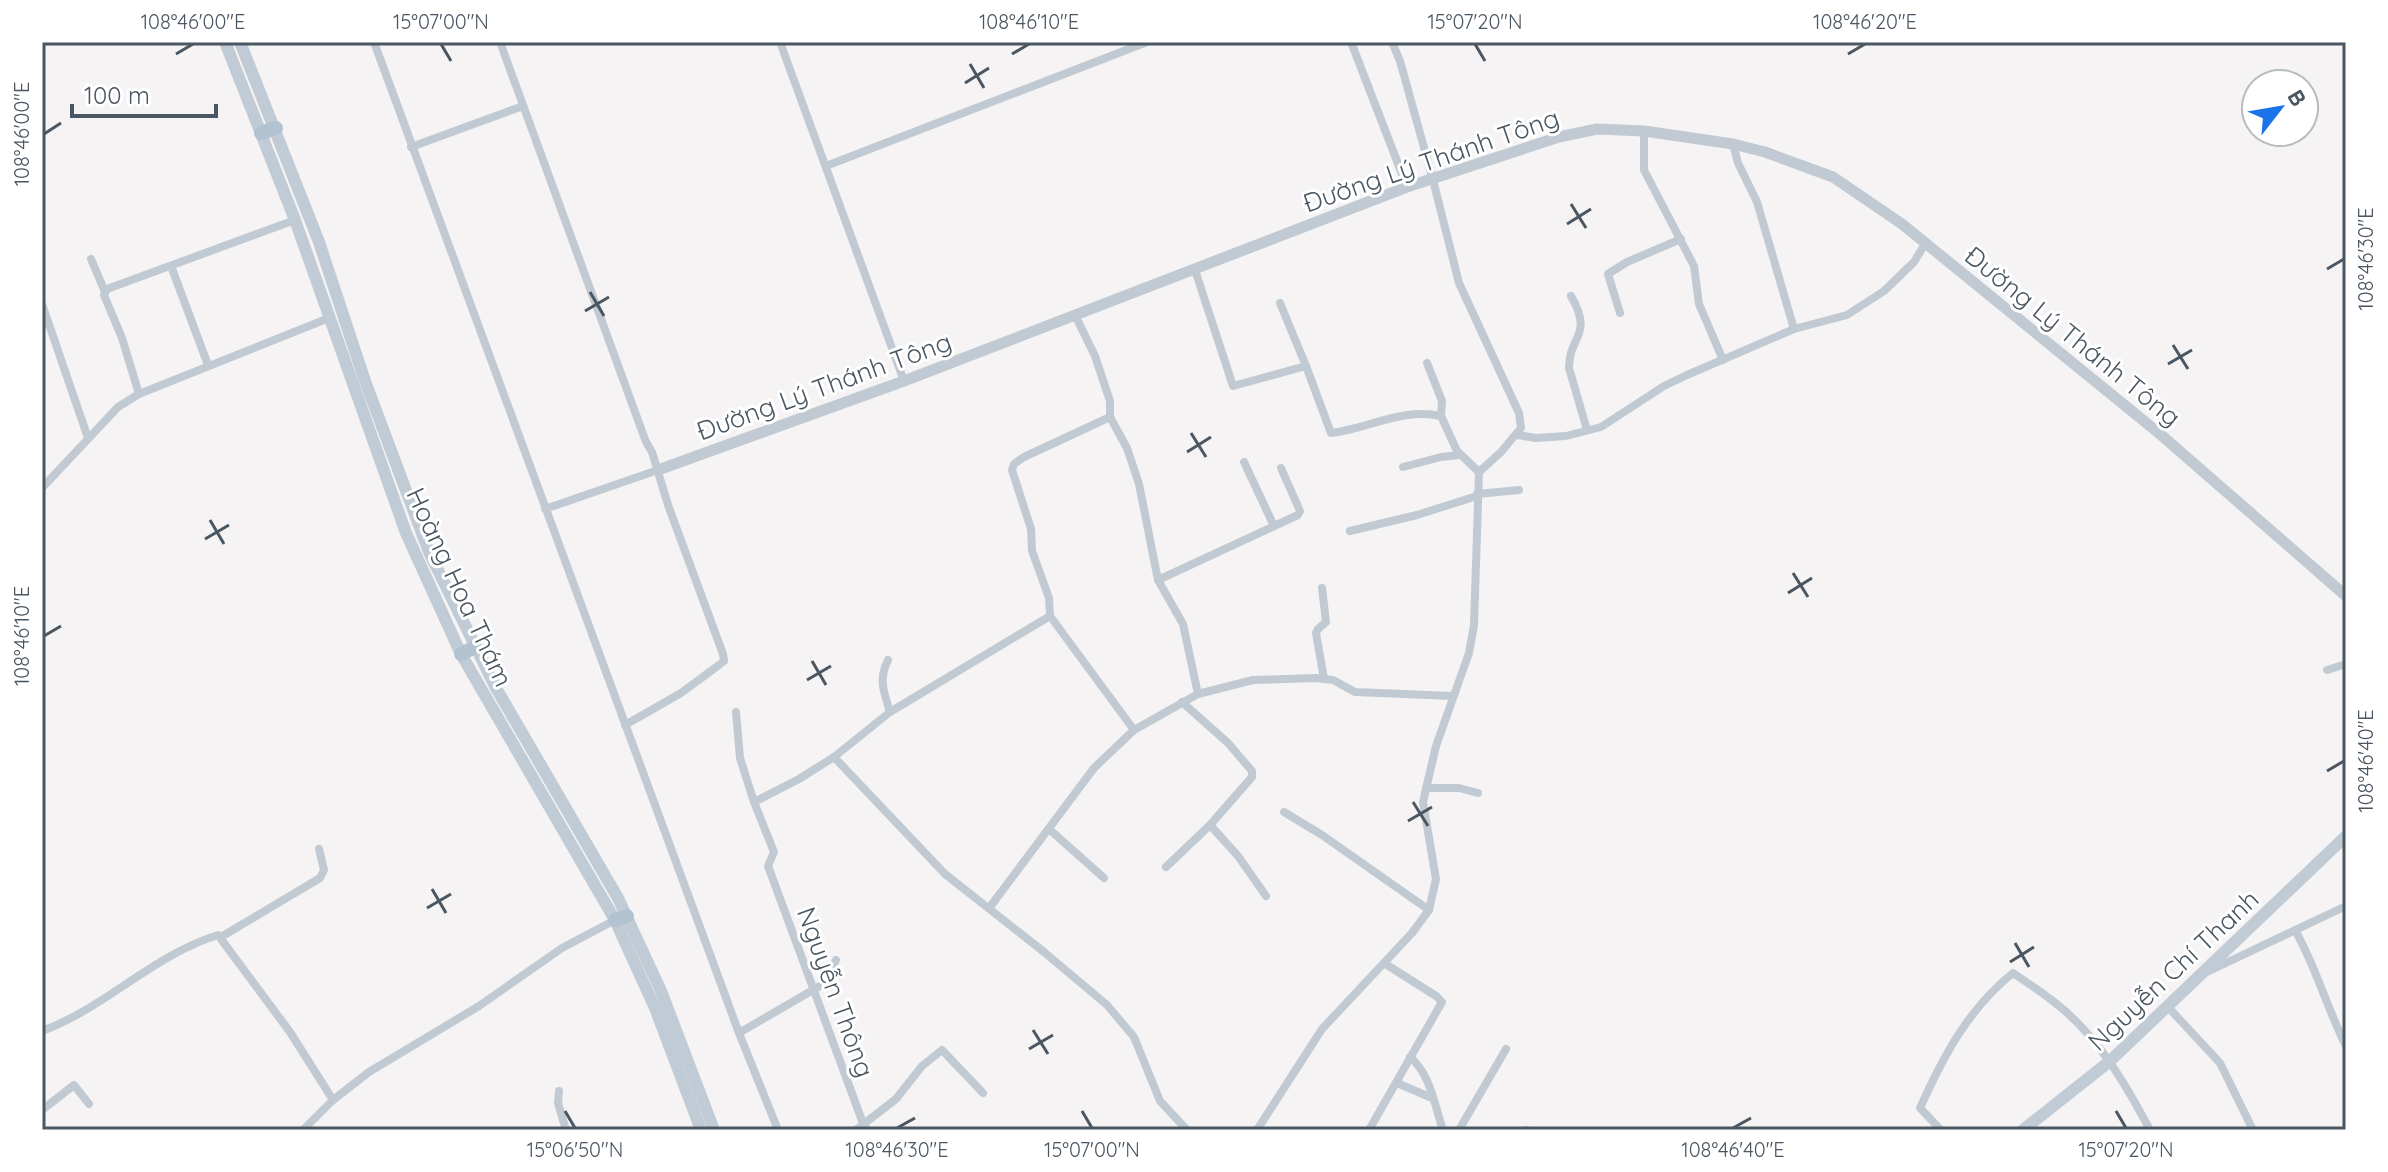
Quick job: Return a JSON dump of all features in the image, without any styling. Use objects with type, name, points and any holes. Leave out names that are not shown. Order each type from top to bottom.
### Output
[{"type":"main road","name":"Hoàng Hoa Thám","points":[[225,42],[295,220],[406,533],[468,650],[661,991],[714,1130]]},
{"type":"main road","name":"Hoàng Hoa Thám","points":[[240,42],[319,242],[409,503],[468,650]]},
{"type":"main road","points":[[261,133],[276,128]]},
{"type":"main road","name":"Nguyễn Chí Thanh","points":[[2023,1130],[2110,1061],[2346,836]]},
{"type":"main road","name":"Hoàng Hoa Thám","points":[[621,918],[701,1130]]},
{"type":"street","points":[[374,42],[739,1033],[778,1130]]},
{"type":"street","points":[[500,42],[658,470],[724,661],[681,693],[625,725]]},
{"type":"street","points":[[780,42],[904,381]]},
{"type":"street","points":[[826,166],[1147,42]]},
{"type":"street","points":[[1351,42],[1407,187]]},
{"type":"street","points":[[1257,1130],[1322,1029],[1412,933],[1429,910],[1436,879],[1423,802],[1436,746],[1469,653],[1474,625],[1479,472],[1521,428],[1519,413],[1459,283],[1400,61],[1392,42]]},
{"type":"street","points":[[411,147],[523,106]]},
{"type":"street","name":"Đường Lý Thánh Tông","points":[[658,470],[904,381],[1407,187],[1559,137],[1597,129],[1644,131],[1733,144],[1765,152],[1833,177],[1902,224],[2160,434],[2346,596]]},
{"type":"street","points":[[1644,131],[1644,170],[1694,266],[1699,304],[1723,360]]},
{"type":"street","points":[[1733,144],[1738,163],[1757,202],[1794,329]]},
{"type":"street","points":[[105,292],[113,285],[295,220]]},
{"type":"street","points":[[1620,313],[1608,274],[1627,262],[1681,239]]},
{"type":"street","points":[[1517,435],[1536,438],[1566,436],[1612,421],[1664,386],[1794,329],[1847,315],[1884,291],[1914,262],[1925,244]]},
{"type":"street","points":[[91,259],[139,394]]},
{"type":"street","points":[[171,266],[208,365]]},
{"type":"street","points":[[1195,270],[1233,386],[1306,366]]},
{"type":"street","points":[[1571,296],[1581,331],[1569,358],[1569,368],[1587,430]]},
{"type":"street","points":[[1280,303],[1331,433],[1345,432],[1390,418],[1428,413],[1441,416]]},
{"type":"street","points":[[42,304],[88,438]]},
{"type":"street","points":[[1075,315],[1095,356],[1110,401],[1110,417],[1127,448],[1139,484],[1158,580],[1183,624],[1198,694]]},
{"type":"street","points":[[42,488],[118,407],[139,394],[329,318]]},
{"type":"street","points":[[1427,363],[1442,401],[1441,416],[1459,455],[1479,472]]},
{"type":"street","points":[[1110,417],[1024,457],[1014,464],[1012,470],[1031,529],[1032,551],[1049,598],[1050,616],[1134,730]]},
{"type":"street","points":[[1403,467],[1459,455]]},
{"type":"street","points":[[1244,462],[1274,526]]},
{"type":"street","points":[[1158,580],[1298,515],[1300,511],[1281,468]]},
{"type":"street","points":[[545,509],[658,470]]},
{"type":"street","points":[[1350,531],[1417,515],[1477,495],[1519,490]]},
{"type":"street","points":[[1322,588],[1326,622],[1316,633],[1324,679]]},
{"type":"street","points":[[754,802],[799,779],[834,757],[890,712],[1050,616]]},
{"type":"street","points":[[888,660],[881,685],[890,712]]},
{"type":"street","points":[[2327,670],[2346,664]]},
{"type":"street","points":[[990,907],[1094,768],[1134,730],[1198,694],[1253,680],[1324,679],[1333,680],[1355,692],[1452,696]]},
{"type":"street","points":[[1166,867],[1210,825],[1252,777],[1252,771],[1228,743],[1182,702]]},
{"type":"street","name":"Nguyễn Thông","points":[[736,712],[740,758],[774,852],[768,866],[863,1129]]},
{"type":"street","points":[[834,757],[945,874],[990,907],[1107,1005],[1134,1037],[1160,1101],[1187,1130]]},
{"type":"street","points":[[1426,788],[1459,788],[1478,793]]},
{"type":"street","points":[[1284,812],[1429,910]]},
{"type":"street","points":[[1210,825],[1238,856],[1266,896]]},
{"type":"street","points":[[1049,829],[1104,878]]},
{"type":"street","points":[[221,937],[320,878],[324,870],[319,849]]},
{"type":"street","points":[[2204,974],[2346,906]]},
{"type":"street","points":[[303,1130],[333,1100],[369,1072],[479,1006],[551,955],[621,918]]},
{"type":"street","points":[[2295,930],[2346,1046]]},
{"type":"street","points":[[42,1031],[74,1018],[137,976],[216,935],[221,937],[302,1048],[333,1100]]},
{"type":"street","points":[[739,1033],[813,991],[829,978],[836,960]]},
{"type":"street","points":[[1369,1130],[1442,1002],[1384,963]]},
{"type":"street","points":[[1941,1130],[1920,1108],[1945,1054],[1992,989],[2013,973],[2059,1006],[2078,1024],[2110,1061],[2150,1130]]},
{"type":"street","points":[[2168,1007],[2220,1063],[2252,1128]]},
{"type":"street","points":[[1459,1130],[1506,1049]]},
{"type":"street","points":[[863,1129],[896,1099],[922,1066],[942,1050],[983,1093]]},
{"type":"street","points":[[1410,1057],[1421,1066],[1443,1130]]},
{"type":"street","points":[[1397,1083],[1432,1098]]},
{"type":"street","points":[[42,1110],[74,1085],[89,1104]]},
{"type":"street","points":[[559,1091],[558,1103],[566,1130]]}]
